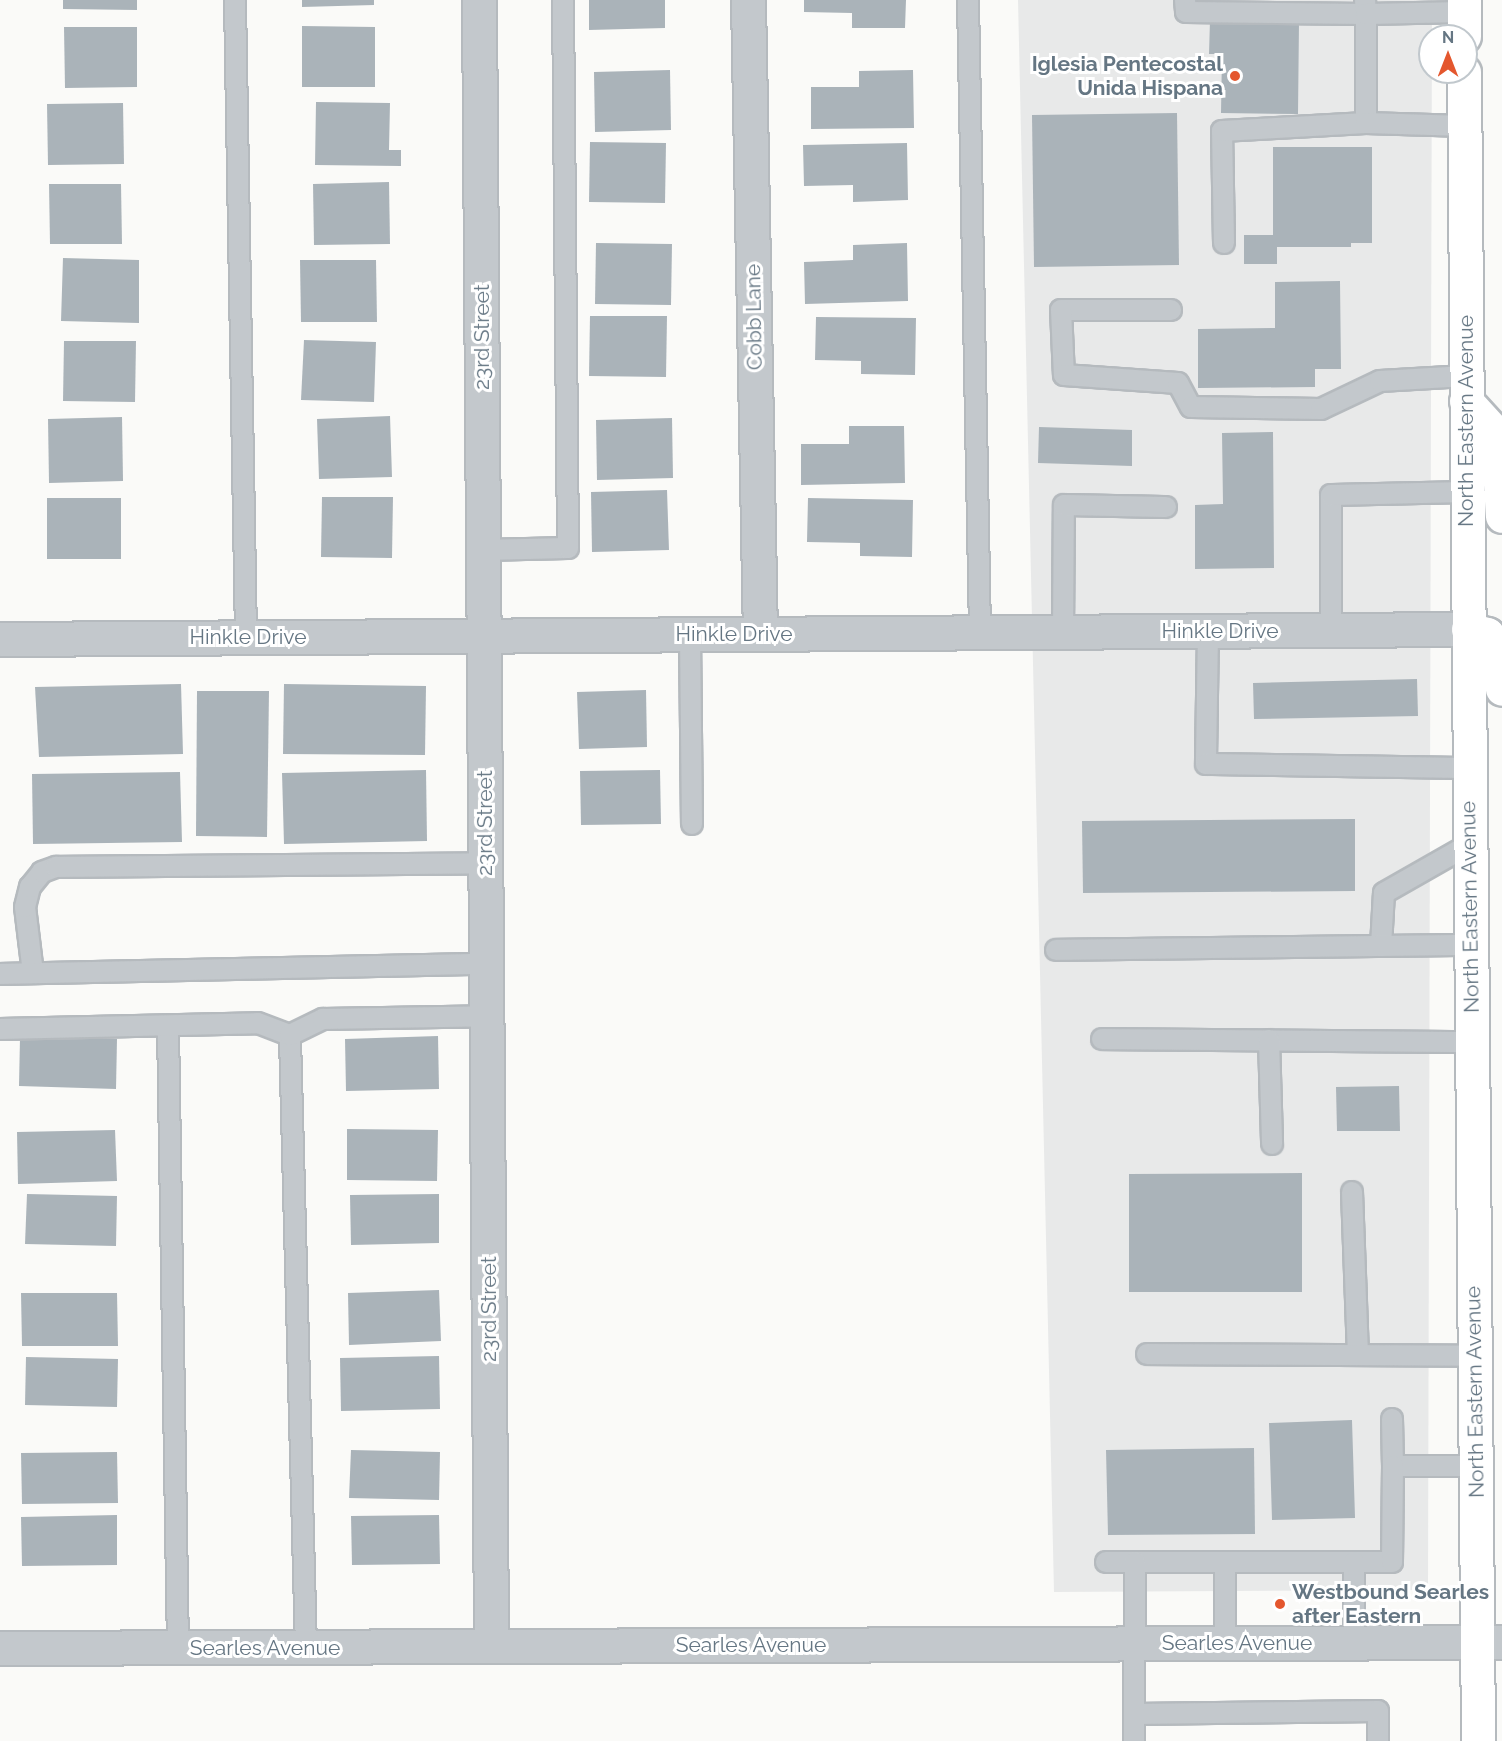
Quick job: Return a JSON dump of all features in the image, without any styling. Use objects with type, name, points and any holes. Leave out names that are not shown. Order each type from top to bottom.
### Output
[{"type":"main road","name":"North Eastern Avenue","points":[[1464,84],[1474,1356],[1476,1466],[1490,1642],[1478,1741]]},
{"type":"main road","points":[[1466,388],[1497,435],[1502,516]]},
{"type":"main road","points":[[1468,630],[1487,634],[1498,650],[1502,689]]},
{"type":"street","name":"23rd Street","points":[[479,0],[491,1647]]},
{"type":"street","name":"Cobb Lane","points":[[748,0],[760,634]]},
{"type":"street","name":"Hinkle Drive","points":[[0,639],[1468,630]]},
{"type":"street","name":"Searles Avenue","points":[[0,1648],[1490,1642]]},
{"type":"lane","points":[[235,0],[246,637]]},
{"type":"lane","points":[[483,550],[568,548],[563,0]]},
{"type":"lane","points":[[968,0],[980,633]]},
{"type":"lane","points":[[1185,0],[1186,12],[1365,7],[1464,16]]},
{"type":"lane","points":[[1365,7],[1366,123]]},
{"type":"lane","points":[[1224,243],[1222,131],[1366,123],[1465,126]]},
{"type":"lane","points":[[1171,310],[1061,310],[1064,375],[1178,383],[1191,407],[1321,409],[1380,381],[1466,388]]},
{"type":"lane","points":[[1330,631],[1330,495],[1467,492]]},
{"type":"lane","points":[[1063,633],[1064,505],[1166,507]]},
{"type":"lane","points":[[1208,632],[1206,764],[1469,768]]},
{"type":"lane","points":[[690,634],[692,824]]},
{"type":"lane","points":[[1381,946],[1384,893],[1470,844]]},
{"type":"lane","points":[[33,973],[25,907],[30,887],[42,872],[56,867],[485,863]]},
{"type":"lane","points":[[1056,950],[1470,945]]},
{"type":"lane","points":[[0,974],[486,964]]},
{"type":"lane","points":[[0,1029],[258,1023],[290,1035],[323,1019],[487,1016]]},
{"type":"lane","points":[[168,1026],[178,1648]]},
{"type":"lane","points":[[290,1035],[306,1648]]},
{"type":"lane","points":[[1102,1039],[1472,1042]]},
{"type":"lane","points":[[1269,1040],[1272,1144]]},
{"type":"lane","points":[[1352,1192],[1358,1355]]},
{"type":"lane","points":[[1147,1354],[1474,1356]]},
{"type":"lane","points":[[1106,1562],[1392,1562],[1392,1419]]},
{"type":"lane","points":[[1393,1466],[1476,1466]]},
{"type":"lane","points":[[1134,1741],[1135,1562]]},
{"type":"lane","points":[[1225,1562],[1225,1643]]},
{"type":"lane","points":[[1354,1562],[1354,1643]]},
{"type":"lane","points":[[1134,1714],[1378,1712],[1378,1741]]},
{"type":"shaded area","points":[[1018,0],[1432,0],[1432,24],[1418,24],[1418,84],[1432,84],[1428,1590],[1054,1592]]},
{"type":"building","points":[[63,0],[137,0],[137,10],[63,9]]},
{"type":"building","points":[[302,0],[374,0],[374,5],[302,7]]},
{"type":"building","points":[[589,0],[665,0],[665,28],[589,30]]},
{"type":"building","points":[[804,0],[906,0],[905,28],[852,28],[852,13],[804,12]]},
{"type":"building","points":[[1210,20],[1299,22],[1298,114],[1221,113],[1222,54],[1209,54]]},
{"type":"building","points":[[302,26],[375,27],[375,87],[302,87]]},
{"type":"building","points":[[64,27],[137,27],[137,87],[65,88]]},
{"type":"building","points":[[670,70],[671,130],[595,132],[594,72]]},
{"type":"building","points":[[913,70],[914,128],[811,129],[811,87],[859,87],[859,71]]},
{"type":"building","points":[[316,102],[390,103],[389,150],[401,150],[401,166],[315,165]]},
{"type":"building","points":[[123,103],[124,164],[48,165],[47,104]]},
{"type":"building","points":[[1177,113],[1179,265],[1034,267],[1032,115]]},
{"type":"building","points":[[590,142],[666,143],[665,203],[589,202]]},
{"type":"building","points":[[907,143],[908,200],[853,202],[853,185],[804,186],[803,145]]},
{"type":"building","points":[[1273,147],[1372,147],[1372,243],[1351,243],[1351,247],[1277,247],[1277,264],[1244,264],[1244,235],[1273,235]]},
{"type":"building","points":[[389,182],[390,244],[314,245],[313,184]]},
{"type":"building","points":[[49,184],[121,184],[122,244],[50,244]]},
{"type":"building","points":[[596,243],[672,244],[671,305],[595,304]]},
{"type":"building","points":[[907,243],[908,301],[805,304],[804,262],[853,260],[853,245]]},
{"type":"building","points":[[63,258],[139,260],[139,323],[61,321]]},
{"type":"building","points":[[300,260],[376,260],[377,322],[301,322]]},
{"type":"building","points":[[1340,281],[1341,369],[1315,369],[1315,387],[1198,388],[1198,329],[1275,328],[1275,282]]},
{"type":"building","points":[[590,316],[667,316],[666,377],[589,376]]},
{"type":"building","points":[[816,317],[916,318],[915,375],[861,374],[861,361],[815,360]]},
{"type":"building","points":[[304,340],[376,342],[374,402],[301,400]]},
{"type":"building","points":[[64,341],[136,341],[135,402],[63,401]]},
{"type":"building","points":[[390,416],[392,477],[319,479],[317,419]]},
{"type":"building","points":[[122,417],[123,481],[49,483],[48,419]]},
{"type":"building","points":[[672,418],[673,478],[597,480],[596,420]]},
{"type":"building","points":[[849,426],[904,426],[905,483],[801,485],[801,444],[849,444]]},
{"type":"building","points":[[1039,427],[1132,430],[1132,466],[1038,463]]},
{"type":"building","points":[[1273,432],[1274,568],[1195,569],[1195,505],[1223,504],[1222,433]]},
{"type":"building","points":[[667,490],[669,550],[592,552],[591,492]]},
{"type":"building","points":[[322,497],[393,497],[392,558],[321,557]]},
{"type":"building","points":[[47,498],[121,498],[121,559],[47,559]]},
{"type":"building","points":[[808,498],[913,500],[912,557],[860,556],[860,543],[807,542]]},
{"type":"building","points":[[1417,679],[1418,716],[1254,719],[1253,683]]},
{"type":"building","points":[[181,684],[183,754],[39,757],[35,687]]},
{"type":"building","points":[[284,684],[426,686],[425,755],[283,754]]},
{"type":"building","points":[[646,690],[647,747],[579,749],[577,692]]},
{"type":"building","points":[[197,691],[269,691],[267,837],[196,836]]},
{"type":"building","points":[[426,770],[427,841],[284,844],[282,773]]},
{"type":"building","points":[[660,770],[661,824],[581,825],[580,771]]},
{"type":"building","points":[[180,772],[182,842],[33,844],[32,774]]},
{"type":"building","points":[[1355,819],[1355,891],[1083,893],[1082,821]]},
{"type":"building","points":[[438,1036],[439,1089],[346,1091],[345,1039]]},
{"type":"building","points":[[20,1038],[117,1039],[116,1089],[19,1086]]},
{"type":"building","points":[[1399,1086],[1400,1131],[1337,1131],[1336,1087]]},
{"type":"building","points":[[347,1129],[438,1130],[437,1181],[347,1180]]},
{"type":"building","points":[[115,1130],[117,1181],[18,1184],[17,1132]]},
{"type":"building","points":[[1302,1173],[1302,1292],[1129,1292],[1129,1174]]},
{"type":"building","points":[[27,1194],[117,1196],[116,1246],[25,1244]]},
{"type":"building","points":[[439,1194],[439,1243],[351,1245],[350,1195]]},
{"type":"building","points":[[439,1290],[441,1341],[349,1345],[348,1293]]},
{"type":"building","points":[[21,1293],[117,1293],[118,1346],[22,1346]]},
{"type":"building","points":[[439,1356],[440,1409],[341,1411],[340,1358]]},
{"type":"building","points":[[26,1357],[118,1359],[117,1407],[25,1405]]},
{"type":"building","points":[[1352,1420],[1355,1518],[1272,1520],[1269,1423]]},
{"type":"building","points":[[1254,1448],[1255,1534],[1108,1535],[1106,1450]]},
{"type":"building","points":[[351,1450],[440,1452],[439,1500],[349,1498]]},
{"type":"building","points":[[117,1452],[118,1503],[22,1504],[21,1453]]},
{"type":"building","points":[[117,1515],[117,1565],[22,1566],[21,1517]]},
{"type":"building","points":[[439,1515],[440,1564],[352,1565],[351,1516]]},
{"type":"place","name":"Iglesia Pentecostal Unida Hispana","points":[[1235,76]]},
{"type":"place","name":"Westbound Searles after Eastern","points":[[1280,1604]]}]
